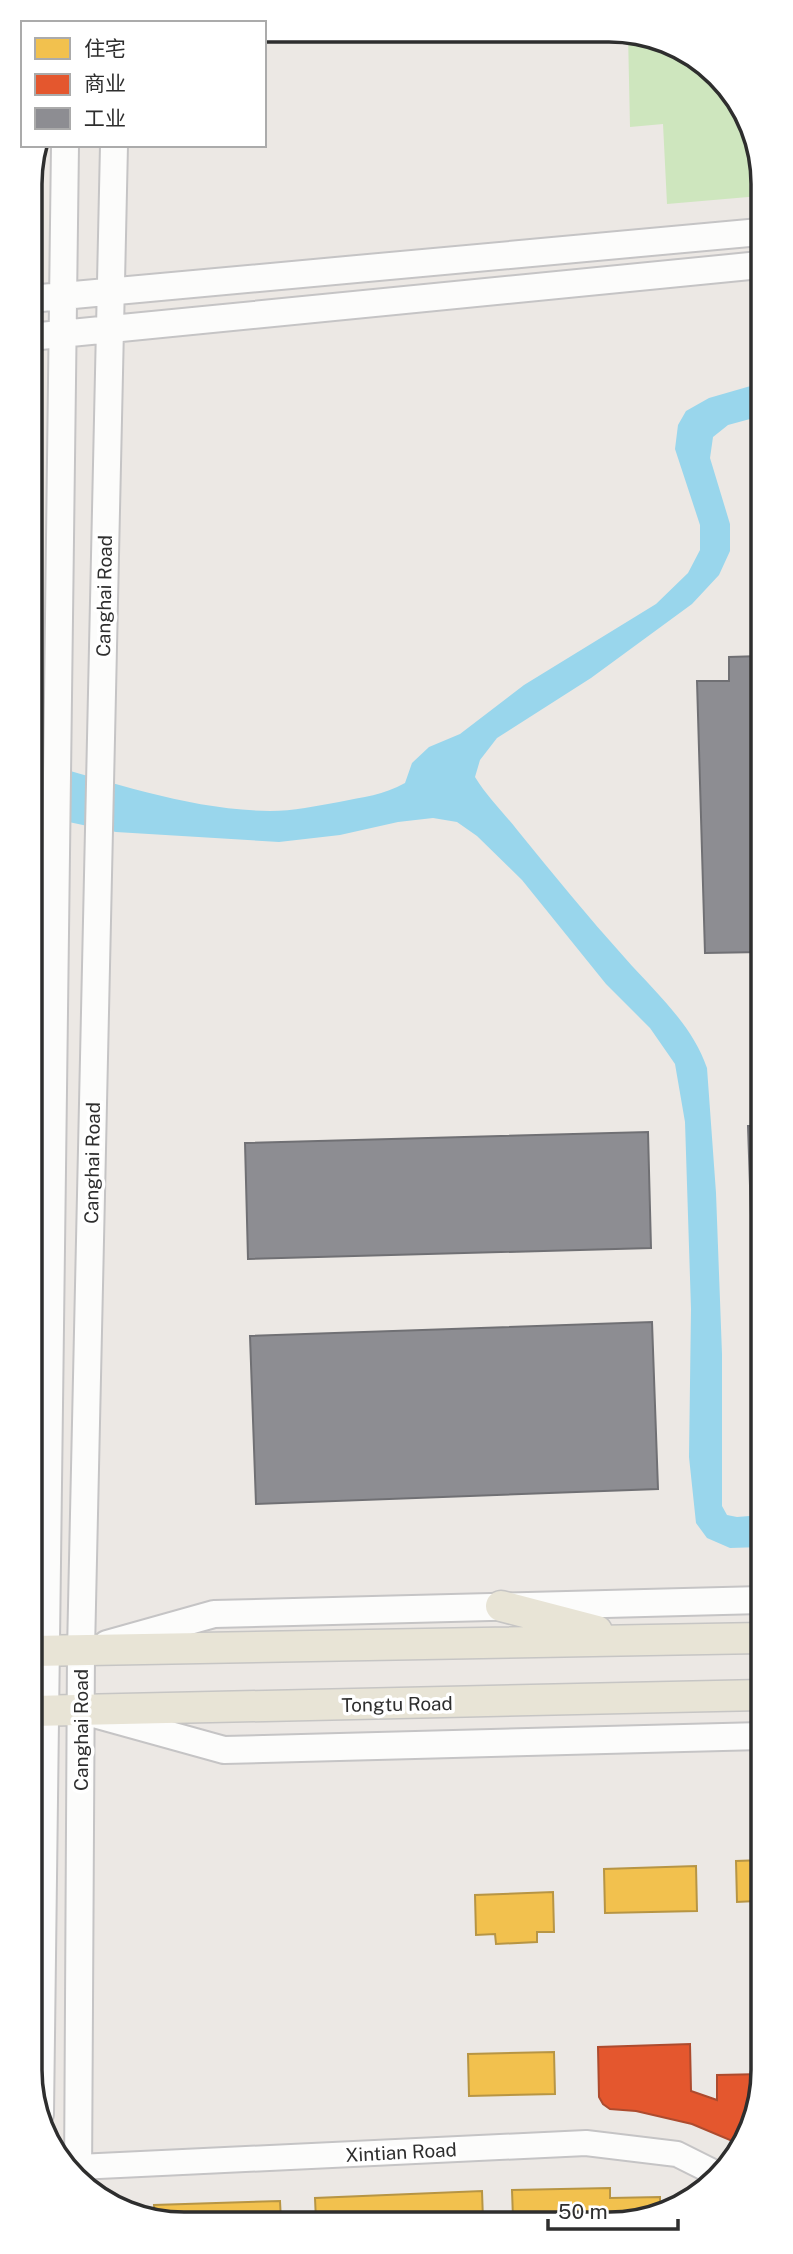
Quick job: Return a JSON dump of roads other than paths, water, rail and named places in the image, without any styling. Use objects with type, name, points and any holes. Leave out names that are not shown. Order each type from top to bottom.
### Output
[{"type":"main road","name":"Canghai Road","points":[[42,1154],[43,989],[56,824],[65,147]]},
{"type":"main road","name":"Canghai Road","points":[[78,2164],[82,1651],[114,147]]},
{"type":"main road","points":[[42,298],[751,233]]},
{"type":"main road","points":[[42,336],[751,266]]},
{"type":"main road","points":[[82,1651],[214,1614],[751,1600]]},
{"type":"main road","points":[[500,1606],[635,1640]]},
{"type":"main road","points":[[42,1651],[751,1637]]},
{"type":"main road","name":"Tongtu Road","points":[[42,1711],[751,1695]]},
{"type":"main road","points":[[82,1711],[223,1750],[751,1736]]},
{"type":"street","name":"Xintian Road","points":[[87,2173],[586,2143],[677,2154],[710,2170]]},
{"type":"water","points":[[751,386],[751,419],[728,425],[713,437],[710,458],[730,524],[730,551],[719,575],[692,604],[591,678],[497,738],[480,760],[475,777],[584,911],[672,1009],[692,1037],[707,1068],[716,1193],[722,1354],[722,1506],[727,1515],[751,1516],[751,1547],[730,1548],[707,1538],[696,1523],[689,1457],[691,1309],[685,1122],[675,1064],[650,1028],[606,984],[522,880],[477,836],[457,822],[433,818],[398,822],[340,835],[279,842],[116,832],[42,816],[42,763],[179,800],[209,806],[270,811],[305,808],[373,795],[405,783],[412,763],[429,747],[460,734],[524,685],[656,604],[688,573],[700,550],[700,525],[675,449],[678,425],[686,411],[709,398]]}]
